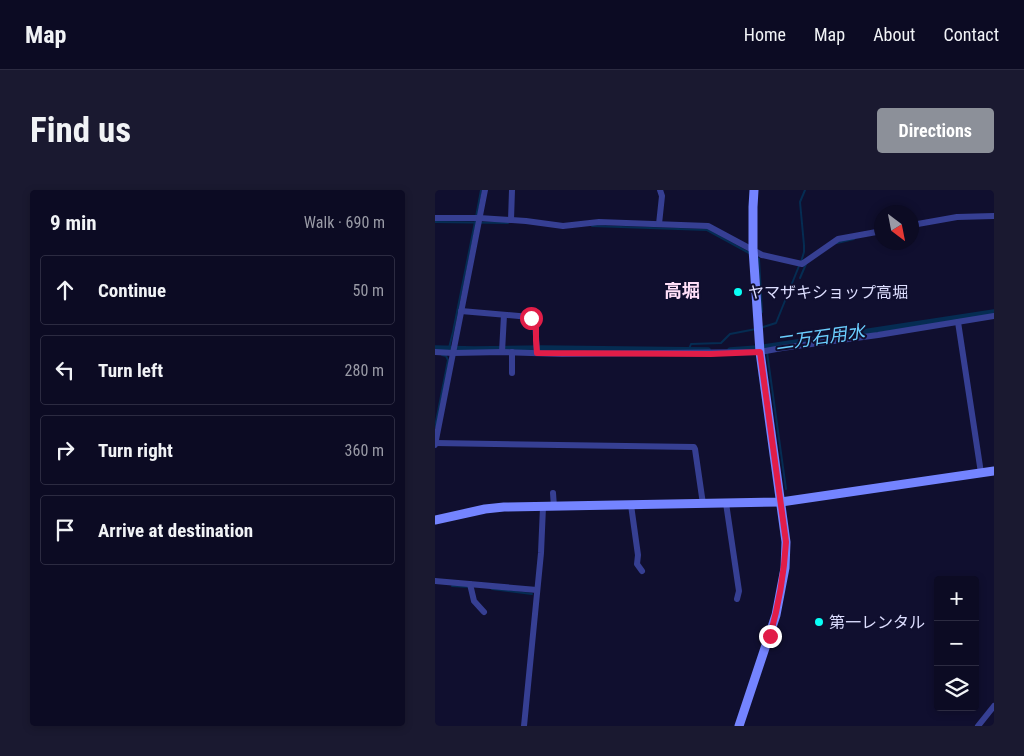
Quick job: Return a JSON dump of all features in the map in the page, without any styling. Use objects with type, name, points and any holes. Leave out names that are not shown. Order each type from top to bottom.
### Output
[{"type":"street","points":[[485,190],[435,444],[694,447],[703,504]]},
{"type":"street","points":[[511,220],[512,190]]},
{"type":"street","points":[[659,224],[662,196],[660,190]]},
{"type":"street","points":[[739,726],[770,636],[785,568],[786,542],[760,352],[753,250],[754,190]]},
{"type":"street","points":[[919,224],[957,217],[994,216]]},
{"type":"street","points":[[435,218],[479,218],[538,222],[563,226],[599,222],[708,226],[761,255],[796,264],[802,264],[838,239],[874,232]]},
{"type":"street","points":[[461,311],[531,318],[535,320],[537,353]]},
{"type":"street","points":[[502,352],[504,315]]},
{"type":"street","points":[[435,352],[711,354],[760,352],[994,316]]},
{"type":"street","points":[[958,322],[981,472]]},
{"type":"street","points":[[512,352],[513,373]]},
{"type":"street","points":[[435,520],[485,509],[504,507],[781,502],[994,471]]},
{"type":"street","points":[[553,493],[554,507]]},
{"type":"street","points":[[726,503],[739,591],[737,599]]},
{"type":"street","points":[[631,505],[638,555],[637,564],[642,571]]},
{"type":"street","points":[[524,726],[541,553],[543,507]]},
{"type":"street","points":[[435,581],[537,590]]},
{"type":"street","points":[[471,584],[474,600],[485,612]]},
{"type":"street","points":[[978,726],[994,706]]},
{"type":"waterway","points":[[476,217],[481,190]]},
{"type":"waterway","points":[[801,262],[804,245],[800,202],[805,190]]},
{"type":"waterway","points":[[435,222],[508,223]]},
{"type":"waterway","points":[[449,348],[475,222]]},
{"type":"waterway","points":[[592,226],[707,230],[751,254]]},
{"type":"waterway","points":[[837,243],[854,239]]},
{"type":"waterway","points":[[757,258],[759,259],[762,312]]},
{"type":"waterway","points":[[800,278],[806,264]]},
{"type":"waterway","points":[[760,328],[776,323],[799,266]]},
{"type":"waterway","name":"二万石用水","points":[[730,350],[757,348],[994,312]]},
{"type":"waterway","points":[[689,349],[691,344],[721,343],[730,334],[756,329]]},
{"type":"waterway","name":"二万石用水","points":[[435,348],[708,350]]},
{"type":"waterway","points":[[767,352],[786,489]]},
{"type":"waterway","points":[[435,427],[448,360],[446,356],[442,355]]},
{"type":"waterway","points":[[452,586],[470,587]]},
{"type":"waterway","points":[[492,589],[532,594]]},
{"type":"place","name":"ヤマザキショップ高堀","points":[[738,292]]},
{"type":"place","name":"第一レンタル","points":[[819,622]]},
{"type":"district","name":"高堀","points":[[682,290]]},
{"type":"route","points":[[531,318],[536,322],[537,353],[711,354],[760,352],[786,542],[785,568],[770,636]]}]
